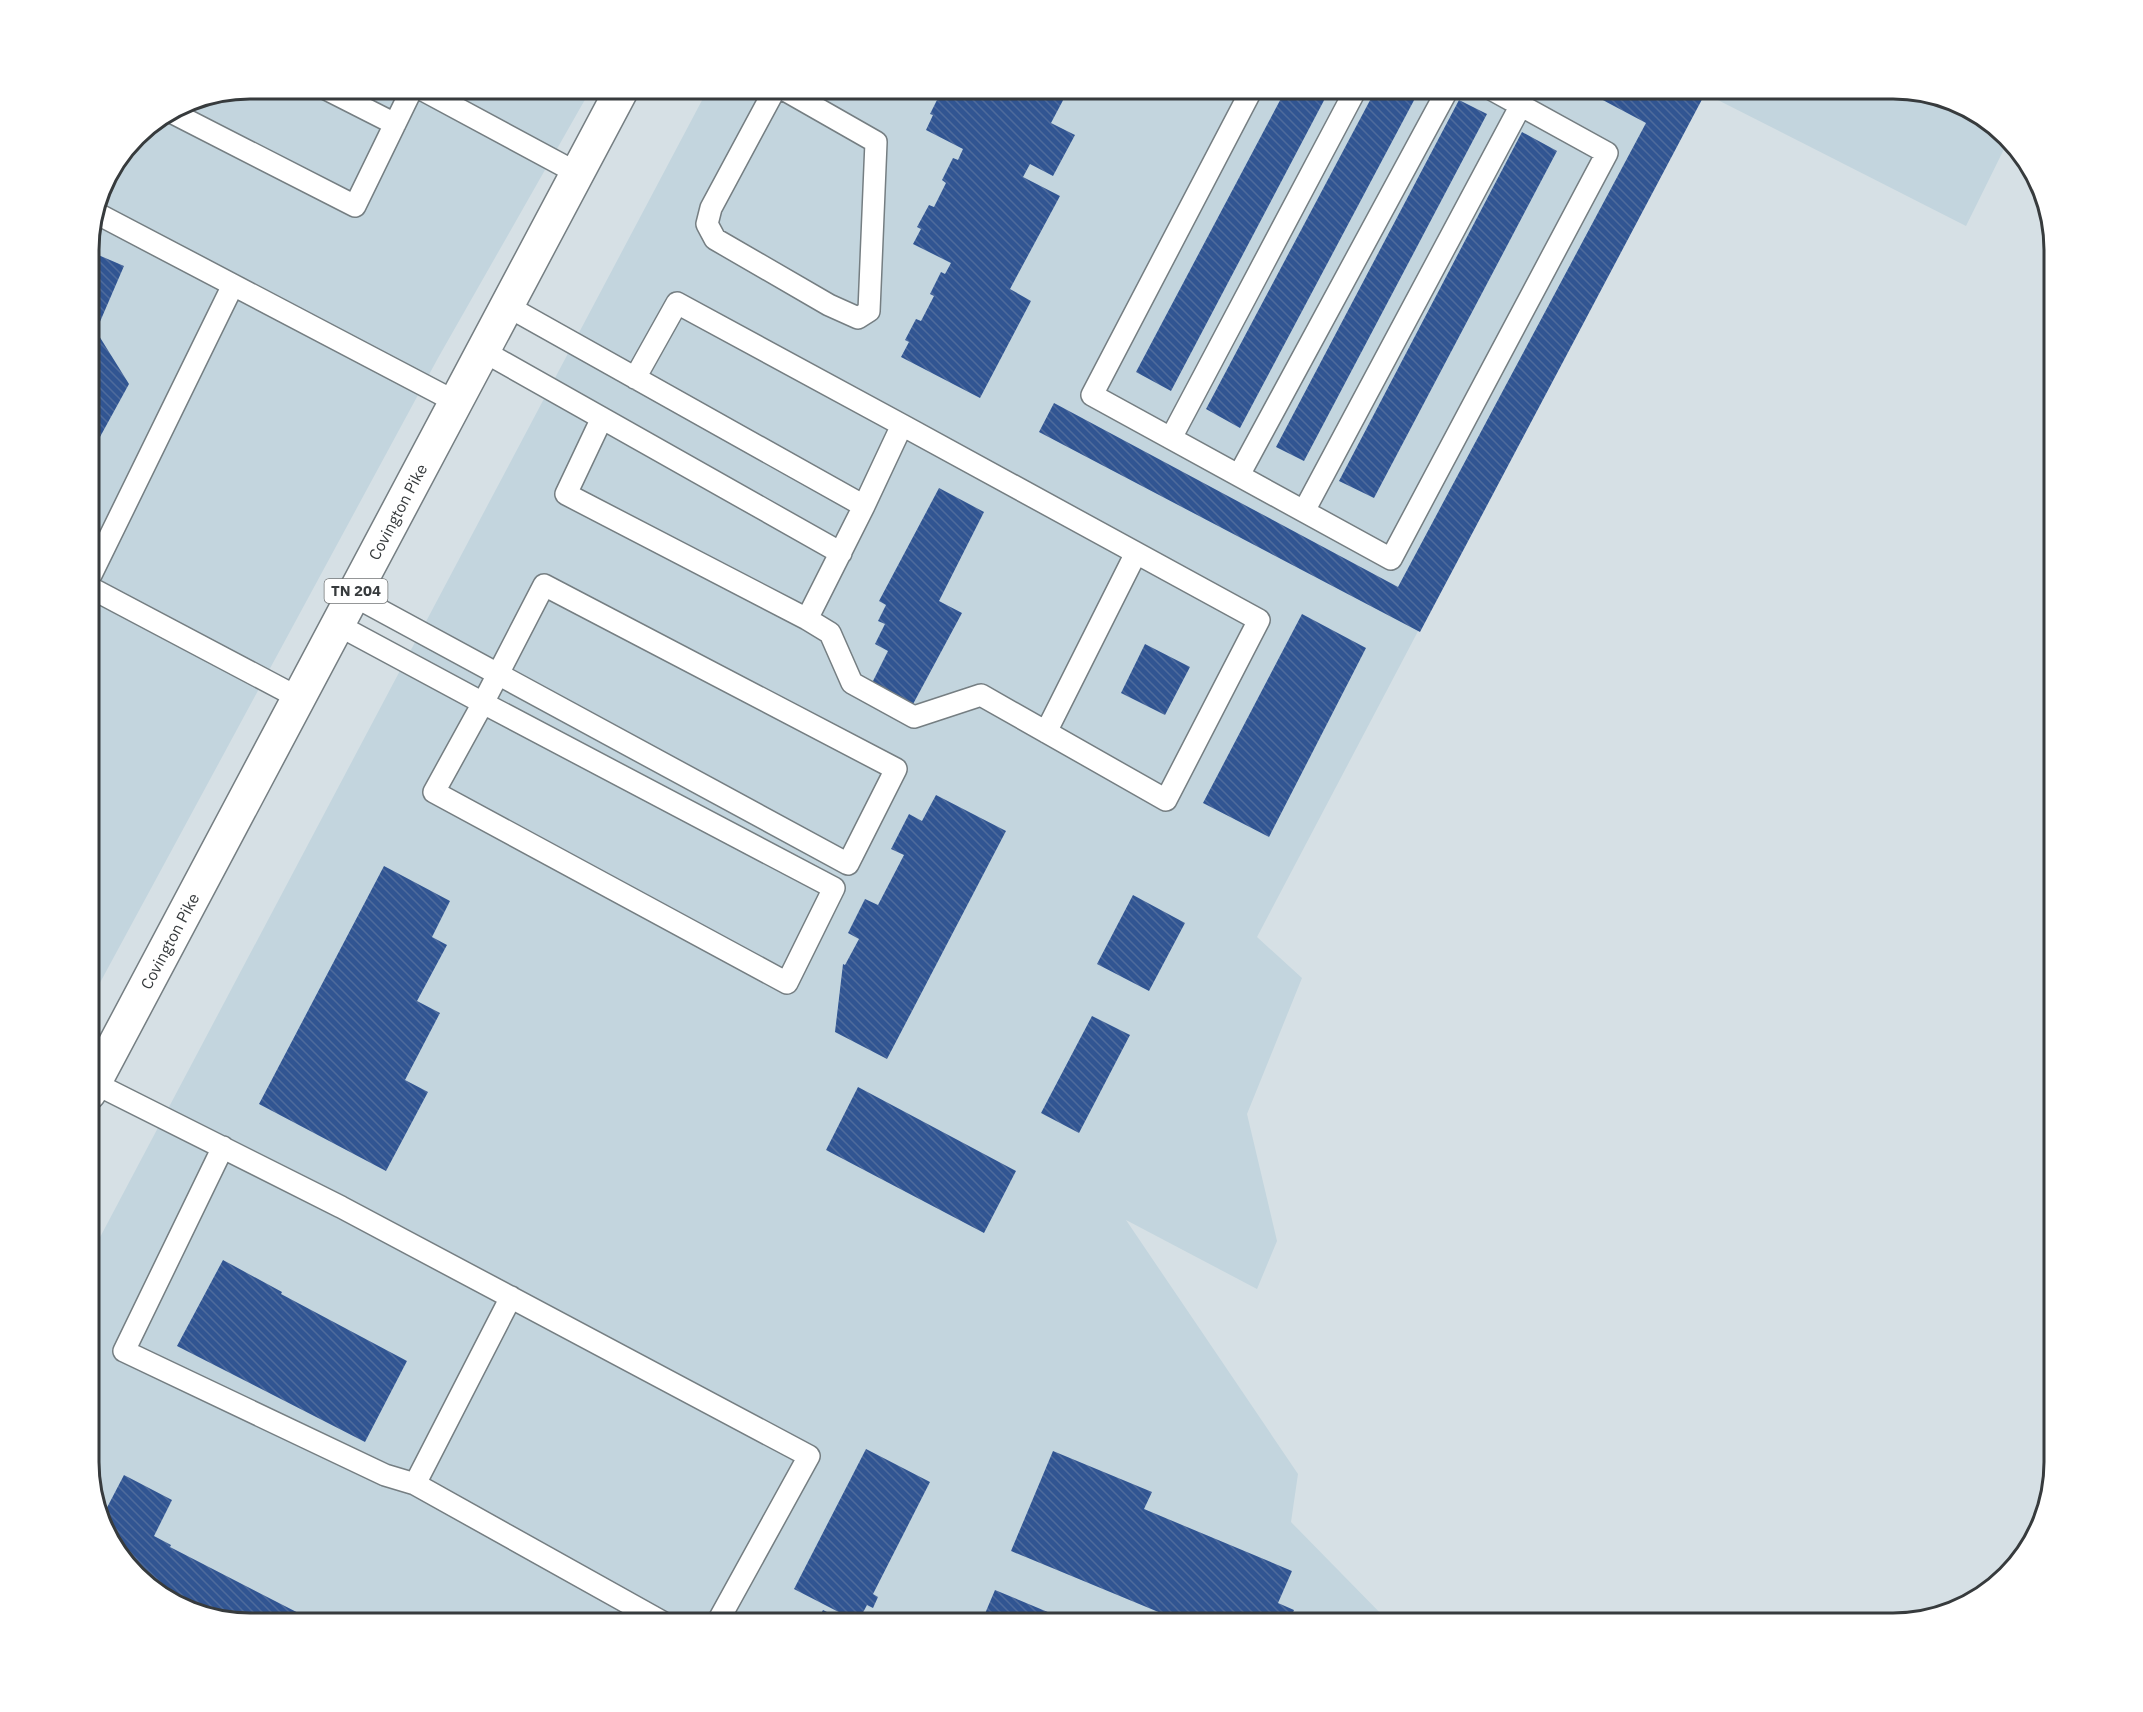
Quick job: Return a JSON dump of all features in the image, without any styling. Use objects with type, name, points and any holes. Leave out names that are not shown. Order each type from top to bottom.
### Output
[{"type":"main road","name":"Covington Pike","points":[[99,1062],[354,596],[616,99]]},
{"type":"lane","points":[[347,99],[395,124]]},
{"type":"lane","points":[[180,117],[356,206],[407,99]]},
{"type":"lane","points":[[441,99],[577,173]]},
{"type":"lane","points":[[769,99],[711,208],[707,224],[715,239],[830,305],[858,318],[869,311],[876,142],[805,99]]},
{"type":"lane","points":[[1246,99],[1092,394],[1391,559],[1607,153],[1510,99]]},
{"type":"lane","points":[[1171,438],[1350,99]]},
{"type":"lane","points":[[1239,475],[1442,99]]},
{"type":"lane","points":[[1304,511],[1521,105]]},
{"type":"lane","points":[[103,217],[456,402]]},
{"type":"lane","points":[[99,559],[233,285]]},
{"type":"lane","points":[[602,418],[566,494],[830,633],[852,683],[914,717],[981,695],[1166,800],[1259,620],[678,303],[635,378]]},
{"type":"lane","points":[[507,306],[864,506]]},
{"type":"lane","points":[[483,351],[840,553]]},
{"type":"lane","points":[[807,619],[902,425]]},
{"type":"lane","points":[[1046,732],[1136,553]]},
{"type":"lane","points":[[544,585],[896,769],[788,983],[434,792],[499,675],[544,585]]},
{"type":"lane","points":[[99,592],[298,698]]},
{"type":"lane","points":[[354,596],[848,864]]},
{"type":"lane","points":[[338,625],[834,888]]},
{"type":"lane","points":[[99,1071],[223,1147],[341,1207],[809,1456],[723,1613]]},
{"type":"lane","points":[[223,1147],[124,1351],[385,1475],[415,1484],[646,1613]]},
{"type":"lane","points":[[415,1484],[511,1297]]},
{"type":"shaded area","points":[[585,99],[438,358],[99,985],[99,240],[104,211],[115,183],[130,158],[158,130],[175,119],[202,107],[231,100]]},
{"type":"shaded area","points":[[703,99],[1698,99],[1257,937],[1302,978],[1247,1114],[1277,1241],[1257,1289],[1126,1220],[1298,1474],[1291,1522],[1380,1613],[250,1613],[231,1612],[202,1605],[166,1587],[130,1554],[115,1529],[104,1501],[99,1472],[99,1239]]},
{"type":"shaded area","points":[[1716,99],[1903,99],[1932,104],[1960,115],[1977,125],[2004,148],[1966,226]]},
{"type":"building","points":[[938,99],[1064,99],[1051,123],[1075,135],[1053,176],[1030,164],[1023,177],[1060,196],[1010,289],[1031,301],[980,398],[901,357],[909,342],[905,340],[916,319],[921,321],[934,296],[930,294],[941,272],[945,274],[951,263],[913,244],[921,229],[917,227],[929,205],[934,207],[946,183],[942,180],[953,158],[958,160],[963,149],[926,130],[933,115],[930,114]]},
{"type":"building","points":[[1281,99],[1325,99],[1171,391],[1136,372]]},
{"type":"building","points":[[1371,99],[1415,99],[1240,428],[1206,409]]},
{"type":"building","points":[[1601,99],[1702,99],[1420,632],[1039,432],[1054,403],[1398,587],[1646,123]]},
{"type":"building","points":[[1459,100],[1487,114],[1304,461],[1276,447]]},
{"type":"building","points":[[1522,132],[1557,151],[1374,498],[1339,481]]},
{"type":"building","points":[[99,255],[124,266],[99,324]]},
{"type":"building","points":[[99,336],[129,384],[99,439]]},
{"type":"building","points":[[939,488],[984,512],[939,601],[962,613],[912,706],[871,685],[888,651],[875,644],[885,624],[878,621],[886,605],[879,601]]},
{"type":"building","points":[[1302,614],[1366,648],[1269,837],[1203,803]]},
{"type":"building","points":[[1145,644],[1190,667],[1165,715],[1121,693]]},
{"type":"building","points":[[936,795],[1006,831],[887,1059],[835,1032],[843,964],[845,965],[859,939],[848,933],[865,899],[878,905],[904,855],[891,849],[909,814],[922,821]]},
{"type":"building","points":[[384,866],[450,901],[432,937],[447,945],[417,1001],[440,1013],[405,1080],[428,1092],[386,1171],[259,1104]]},
{"type":"building","points":[[1133,895],[1185,923],[1149,991],[1097,964]]},
{"type":"building","points":[[1092,1016],[1130,1035],[1079,1133],[1041,1113]]},
{"type":"building","points":[[858,1087],[1016,1171],[984,1233],[826,1150]]},
{"type":"building","points":[[223,1260],[282,1292],[281,1294],[407,1361],[365,1442],[177,1346]]},
{"type":"building","points":[[866,1449],[930,1482],[873,1594],[878,1597],[873,1608],[867,1605],[863,1613],[841,1613],[794,1589]]},
{"type":"building","points":[[1053,1451],[1152,1492],[1144,1509],[1292,1571],[1278,1603],[1294,1610],[1293,1613],[1161,1613],[1011,1551]]},
{"type":"building","points":[[124,1475],[172,1500],[154,1536],[171,1545],[170,1547],[299,1613],[231,1612],[202,1605],[175,1593],[158,1582],[130,1554],[115,1529],[107,1508]]},
{"type":"building","points":[[995,1590],[1050,1613],[985,1613]]}]
